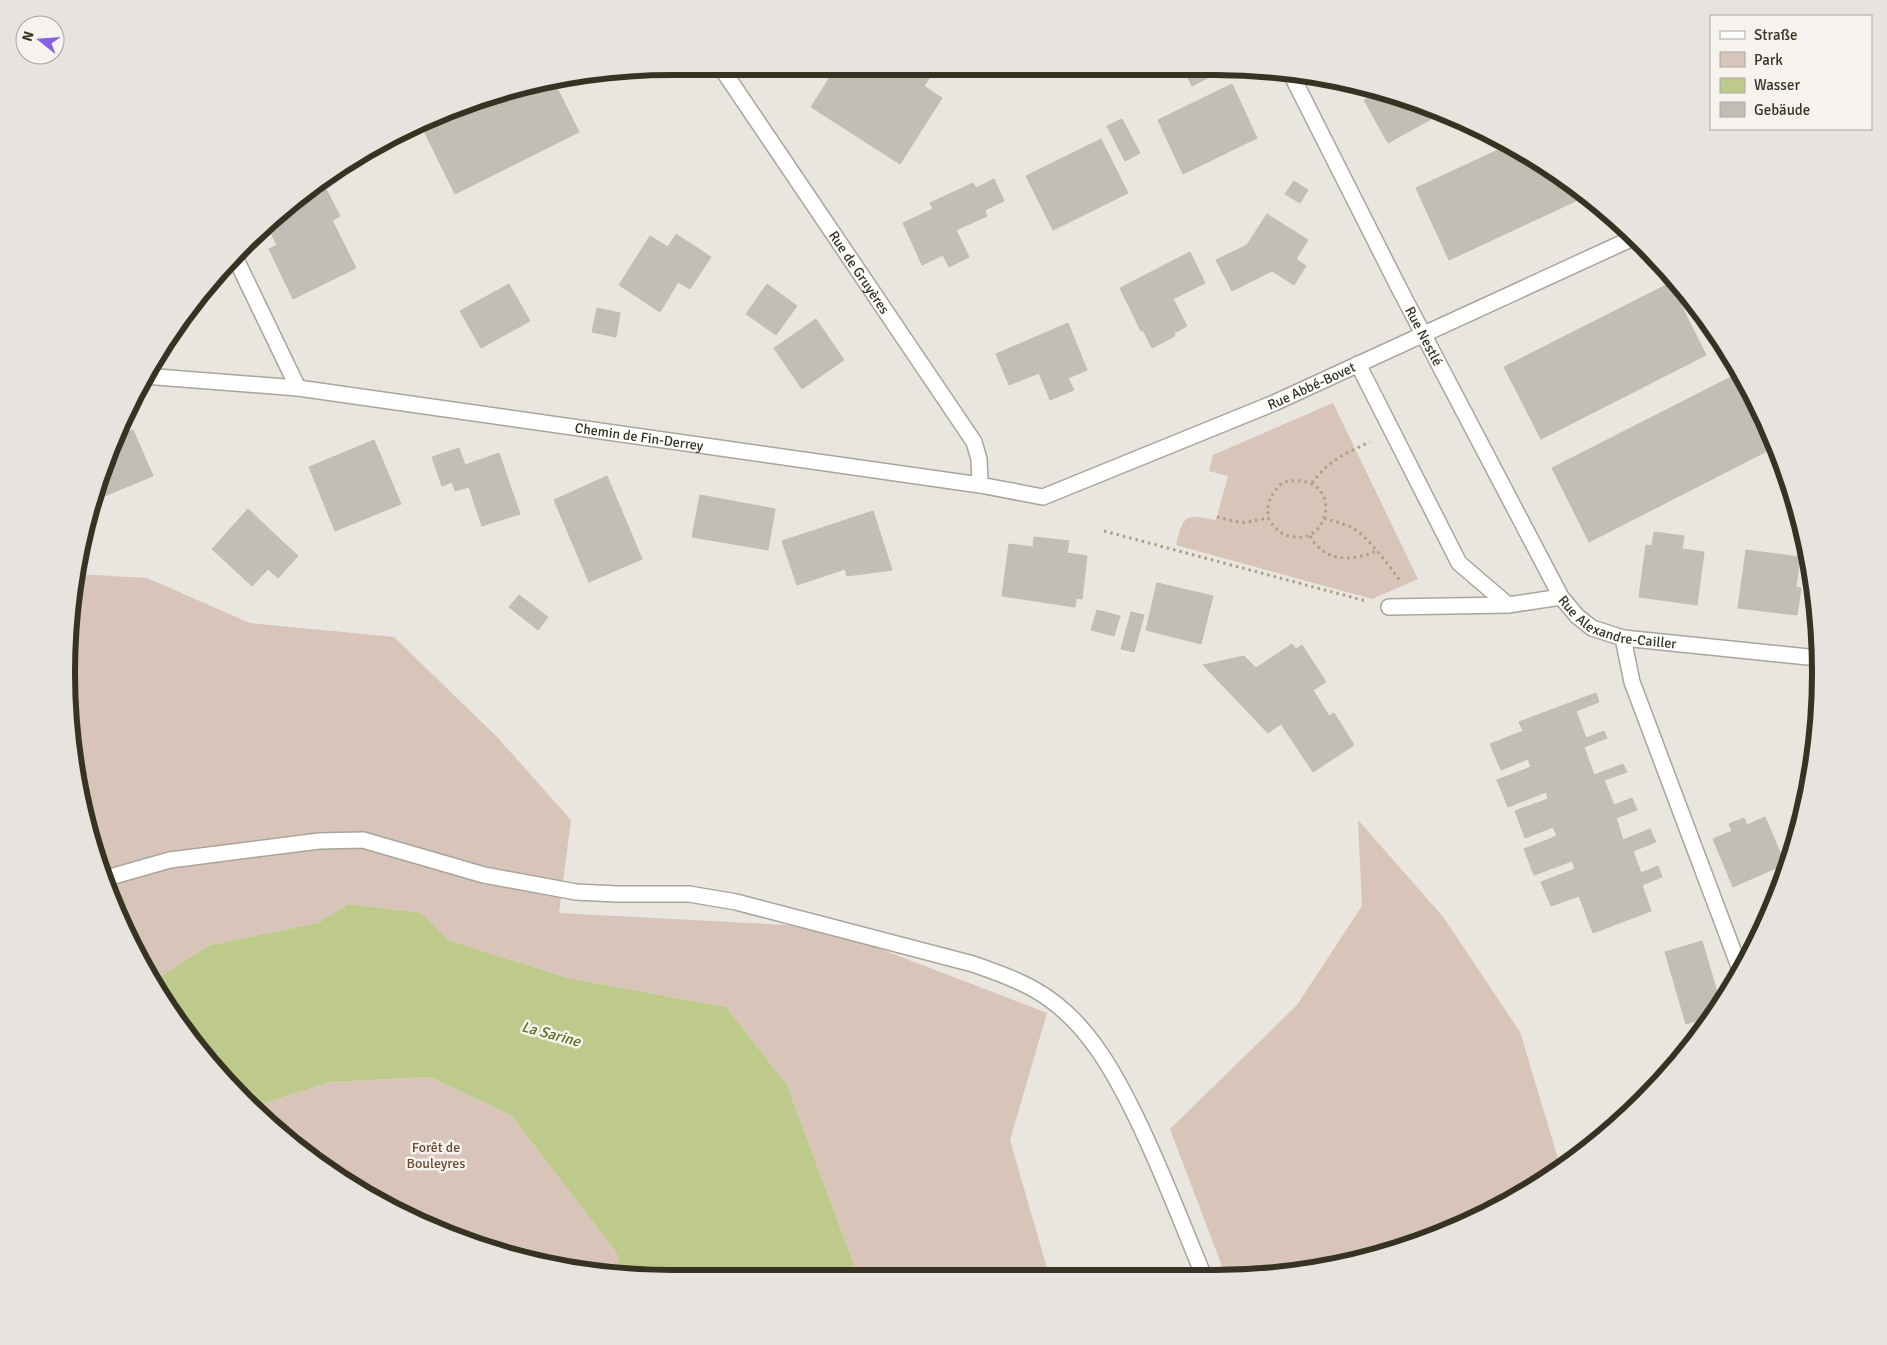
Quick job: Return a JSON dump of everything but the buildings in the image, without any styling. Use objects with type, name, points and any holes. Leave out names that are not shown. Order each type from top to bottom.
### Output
[{"type":"street","name":"Rue de Gruyères","points":[[726,75],[974,442],[979,459],[980,486]]},
{"type":"street","name":"Rue Nestlé","points":[[1294,80],[1561,597]]},
{"type":"street","name":"Rue Abbé-Bovet","points":[[980,486],[1043,497],[1274,403],[1627,241]]},
{"type":"street","points":[[238,263],[298,388]]},
{"type":"street","points":[[1358,364],[1459,563],[1508,605]]},
{"type":"street","name":"Chemin de Fin-Derrey","points":[[154,377],[298,388],[980,486]]},
{"type":"street","name":"Rue Alexandre-Cailler","points":[[1389,607],[1508,605],[1561,597],[1577,616],[1592,628],[1623,638],[1812,657]]},
{"type":"street","points":[[1623,638],[1632,682],[1737,962]]},
{"type":"street","points":[[111,877],[170,860],[319,841],[363,840],[484,875],[557,889],[617,894],[689,894],[736,902],[973,964],[1001,974],[1028,986],[1052,1001],[1074,1020],[1095,1045],[1121,1086],[1155,1155],[1201,1270]]},
{"type":"path","points":[[1312,483],[1323,468],[1336,458],[1393,431]]},
{"type":"path","points":[[1304,480],[1312,483],[1321,489],[1324,498],[1322,525],[1310,536],[1301,538],[1279,533],[1268,518],[1268,505],[1271,495],[1283,482],[1304,480]]},
{"type":"path","points":[[1217,517],[1242,522],[1268,518]]},
{"type":"path","points":[[1324,518],[1352,528],[1359,533],[1376,551],[1420,606]]},
{"type":"path","points":[[1104,531],[1389,607]]},
{"type":"path","points":[[1310,536],[1318,549],[1339,558],[1356,558],[1376,551]]},
{"type":"green space","points":[[1333,403],[1418,579],[1372,599],[1176,545],[1181,526],[1188,518],[1198,517],[1216,520],[1228,476],[1209,471],[1213,455]]},
{"type":"green space","points":[[83,574],[147,578],[250,623],[394,637],[498,738],[571,820],[559,913],[823,927],[1047,1013],[1010,1140],[1048,1270],[856,1270],[787,1085],[726,1007],[568,978],[448,940],[421,913],[348,904],[318,923],[210,945],[159,977],[120,901],[107,865],[86,789],[76,712],[76,633]]},
{"type":"green space","points":[[1358,820],[1444,918],[1520,1032],[1559,1160],[1513,1190],[1479,1208],[1443,1225],[1407,1238],[1331,1259],[1254,1269],[1223,1270],[1170,1129],[1297,1005],[1362,906]]},
{"type":"green space","name":"Forêt de Bouleyres","points":[[430,1077],[511,1115],[616,1252],[621,1268],[556,1259],[518,1250],[444,1225],[374,1190],[341,1169],[309,1147],[260,1105],[330,1082]]},
{"type":"water","name":"La Sarine","points":[[348,904],[421,913],[448,940],[568,978],[726,1007],[787,1085],[856,1270],[672,1270],[621,1268],[616,1252],[511,1115],[430,1077],[330,1082],[260,1105],[223,1066],[198,1036],[159,977],[210,945],[318,923]]}]
